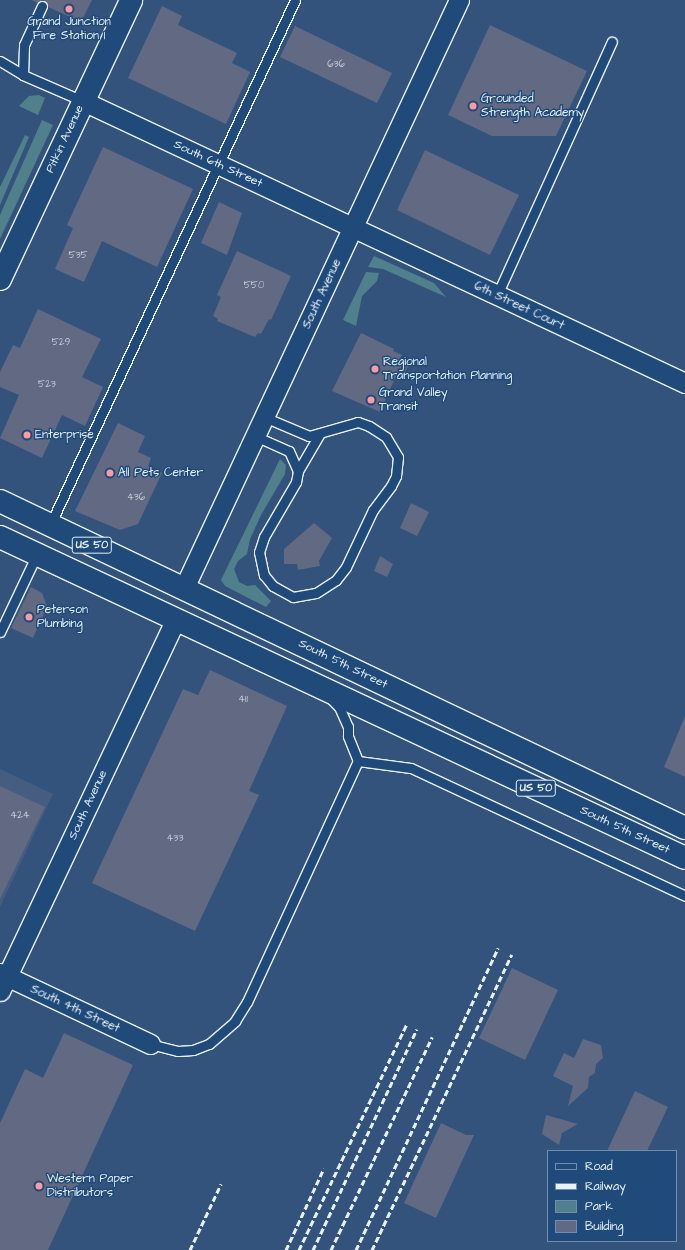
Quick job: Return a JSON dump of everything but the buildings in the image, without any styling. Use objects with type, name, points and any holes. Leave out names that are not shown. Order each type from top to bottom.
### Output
[{"type":"main road","name":"Pitkin Avenue","points":[[0,279],[131,0]]},
{"type":"main road","name":"South 5th Street","points":[[0,501],[685,828]]},
{"type":"main road","name":"South 5th Street","points":[[0,537],[685,858]]},
{"type":"main road","points":[[45,558],[79,559],[169,596],[179,595],[184,588]]},
{"type":"street","name":"South Avenue","points":[[184,588],[459,0]]},
{"type":"street","name":"South 6th Street","points":[[83,101],[353,228]]},
{"type":"street","name":"6th Street Court","points":[[353,228],[685,383]]},
{"type":"street","name":"South Avenue","points":[[2,980],[176,619]]},
{"type":"street","name":"South 4th Street","points":[[2,980],[150,1044]]},
{"type":"lane","points":[[50,525],[220,165],[295,0]]},
{"type":"lane","points":[[23,75],[24,45],[42,6]]},
{"type":"lane","points":[[497,295],[612,42]]},
{"type":"lane","points":[[0,61],[23,75],[83,101]]},
{"type":"lane","points":[[264,417],[309,436],[358,422],[369,426],[393,445],[398,457],[398,466],[391,486],[373,510],[346,566],[336,580],[316,593],[293,597],[272,586],[264,575],[259,552],[264,537],[296,482],[298,471],[319,434]]},
{"type":"lane","points":[[255,436],[289,451],[298,471]]},
{"type":"lane","points":[[0,632],[45,558]]},
{"type":"lane","points":[[150,1044],[178,1051],[193,1050],[209,1044],[235,1021],[247,1002],[358,760],[339,707],[310,681]]},
{"type":"lane","points":[[358,760],[411,768],[685,896]]},
{"type":"shaded area","points":[[0,769],[53,794],[0,907]]},
{"type":"green space","points":[[39,95],[45,98],[38,115],[19,106],[29,96]]},
{"type":"green space","points":[[42,120],[53,125],[0,239],[0,215]]},
{"type":"green space","points":[[25,135],[29,137],[0,205],[0,187]]},
{"type":"green space","points":[[374,256],[434,283],[446,297],[383,269],[368,267]]},
{"type":"green space","points":[[366,272],[379,273],[377,281],[362,296],[356,326],[343,320]]},
{"type":"green space","points":[[280,459],[286,465],[285,474],[261,515],[250,539],[247,554],[238,561],[234,569],[239,582],[247,586],[255,585],[271,601],[266,607],[225,586],[221,580]]},
{"type":"railway","points":[[356,1250],[498,948]]},
{"type":"railway","points":[[372,1250],[512,954]]},
{"type":"railway","points":[[299,1250],[407,1024]]},
{"type":"railway","points":[[313,1250],[417,1029]]},
{"type":"railway","points":[[331,1250],[432,1037]]},
{"type":"railway","points":[[286,1250],[324,1168]]},
{"type":"railway","points":[[190,1250],[221,1184]]},
{"type":"place","name":"Grand Junction Fire Station 1","points":[[69,9]]},
{"type":"place","name":"Grounded Strength Academy","points":[[473,106]]},
{"type":"place","name":"Regional Transportation Planning","points":[[375,369]]},
{"type":"place","name":"Grand Valley Transit","points":[[371,400]]},
{"type":"place","name":"Enterprise","points":[[27,435]]},
{"type":"place","name":"All Pets Center","points":[[110,473]]},
{"type":"place","name":"Peterson Plumbing","points":[[29,617]]},
{"type":"place","name":"Western Paper Distributors","points":[[39,1186]]}]
